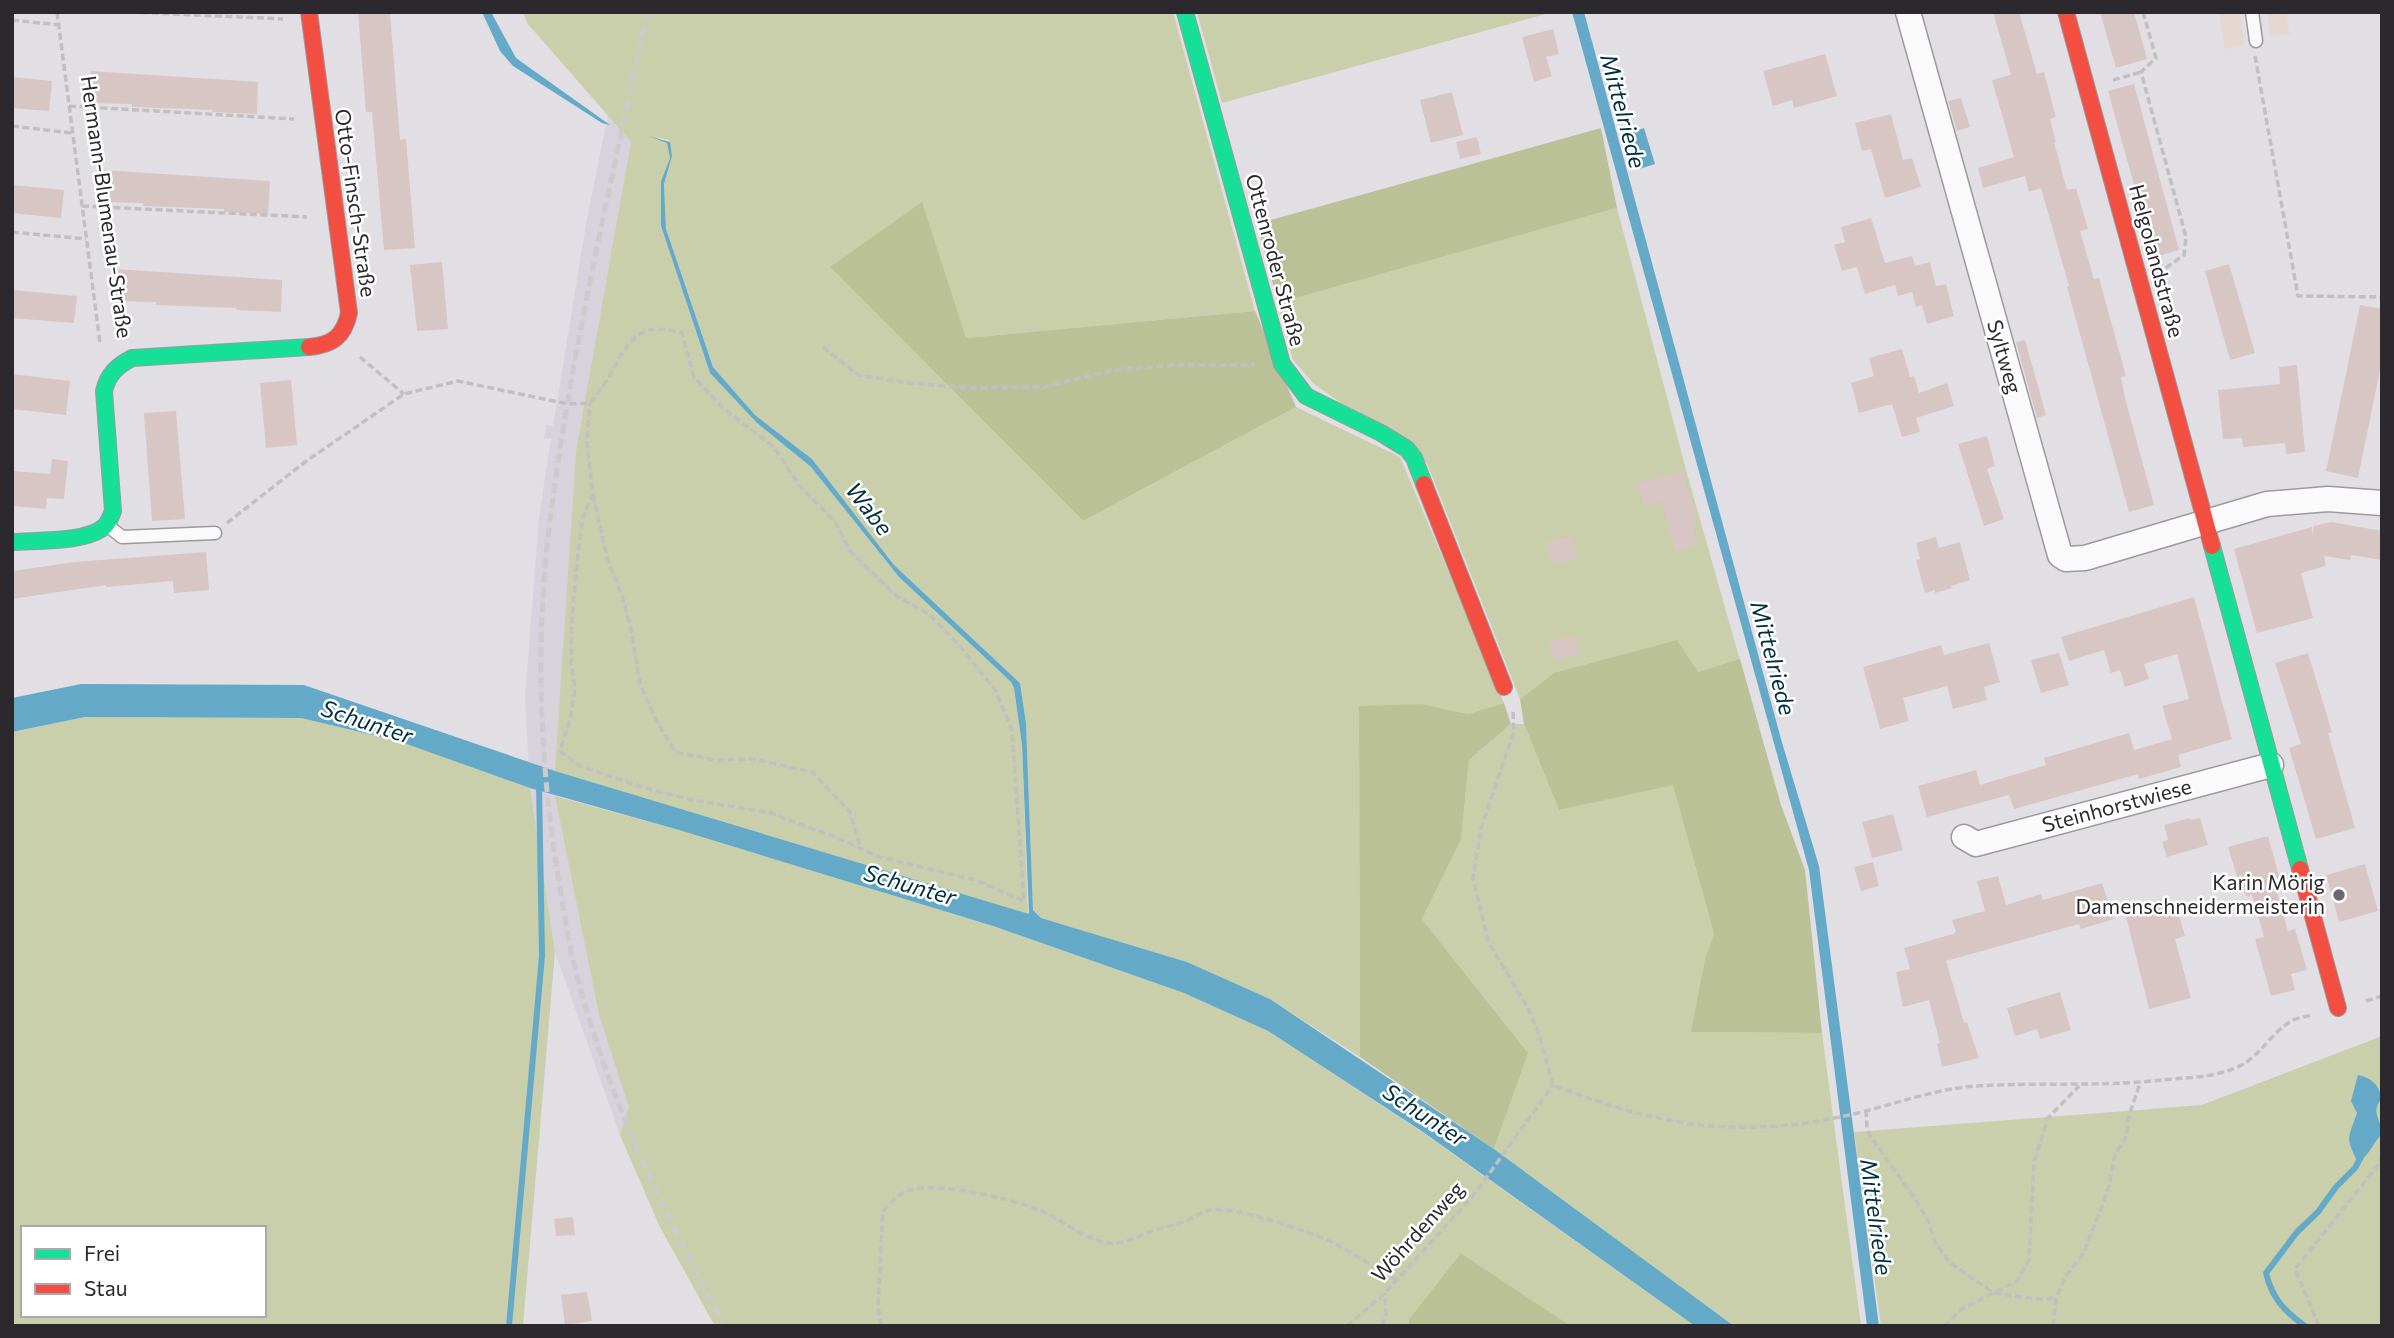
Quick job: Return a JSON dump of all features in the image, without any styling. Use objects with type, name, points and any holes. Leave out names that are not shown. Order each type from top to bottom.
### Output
[{"type":"street","name":"Ottenroder Straße","points":[[1185,12],[1282,364],[1306,396],[1408,449],[1414,458],[1504,687]]},
{"type":"street","name":"Syltweg","points":[[1908,12],[2060,555],[2075,560],[2204,521]]},
{"type":"street","name":"Helgolandstraße","points":[[2066,12],[2204,521]]},
{"type":"street","name":"Otto-Finsch-Straße","points":[[309,16],[349,313],[346,330],[339,339]]},
{"type":"street","points":[[116,366],[132,358],[314,347],[339,339]]},
{"type":"street","name":"Hermann-Blumenau-Straße","points":[[107,525],[113,511],[104,391],[108,375],[116,366]]},
{"type":"street","points":[[2338,1008],[2204,521],[2248,508],[2288,501],[2328,499],[2382,503]]},
{"type":"street","points":[[12,542],[96,533],[107,525]]},
{"type":"street","name":"Steinhorstwiese","points":[[1964,837],[1976,845],[2272,765]]},
{"type":"lane","points":[[2252,12],[2256,41]]},
{"type":"lane","points":[[107,525],[122,537],[215,533]]},
{"type":"path","name":"Hermann-Blumenau-Straße","points":[[57,12],[100,343],[116,366]]},
{"type":"path","points":[[131,12],[309,16]]},
{"type":"path","points":[[2138,275],[2165,269],[2184,255],[2186,237],[2141,72],[2156,58],[2143,12]]},
{"type":"path","points":[[12,20],[60,25]]},
{"type":"path","points":[[2256,41],[2253,50],[2298,296],[2382,297]]},
{"type":"path","points":[[69,106],[323,121]]},
{"type":"path","points":[[12,126],[72,133]]},
{"type":"path","points":[[82,206],[336,218]]},
{"type":"path","points":[[12,232],[86,239]]},
{"type":"path","points":[[593,494],[583,517],[578,552],[572,617],[571,664],[575,688],[570,720],[560,751],[580,766],[693,800],[770,813],[879,857],[976,880],[1024,901],[1012,730],[995,690],[960,646],[929,614],[895,595],[850,551],[836,523],[799,485],[774,447],[723,408],[694,377],[682,333],[663,328],[645,331],[624,347],[608,378],[590,403],[586,445],[607,558],[631,629],[640,683],[654,716],[675,752],[715,760],[753,759],[812,772],[850,812],[861,849]]},
{"type":"path","points":[[339,339],[404,394]]},
{"type":"path","points":[[823,347],[858,375],[910,383],[970,387],[1044,387],[1114,370],[1174,365],[1282,364]]},
{"type":"path","points":[[215,533],[305,462],[404,394],[458,380],[568,404],[590,403]]},
{"type":"path","points":[[1504,687],[1515,718],[1514,732],[1481,828],[1473,878],[1488,942],[1529,1010],[1553,1085],[1648,1117],[1702,1126],[1766,1127],[1861,1112],[1937,1091],[2017,1085],[2140,1083],[2191,1078],[2242,1066],[2258,1055],[2292,1020],[2338,1008]]},
{"type":"path","points":[[2053,1326],[2056,1298],[2065,1277],[2084,1252],[2101,1209],[2115,1155],[2126,1137],[2128,1119],[2140,1083]]},
{"type":"path","name":"Wöhrdenweg","points":[[1347,1326],[1385,1293],[1474,1196],[1553,1085]]},
{"type":"path","points":[[1944,1326],[1962,1309],[2017,1281],[2029,1260],[2034,1162],[2048,1118],[2079,1086]]},
{"type":"path","points":[[1866,1110],[1870,1136],[1911,1192],[1928,1220],[1935,1242],[1949,1262],[1994,1293],[2037,1299],[2056,1298]]},
{"type":"path","points":[[2319,1326],[2295,1269],[2379,1164],[2382,1155]]},
{"type":"path","points":[[881,1326],[878,1306],[883,1211],[909,1189],[972,1191],[993,1196],[1037,1209],[1072,1229],[1098,1241],[1112,1244],[1182,1223],[1212,1209],[1228,1210],[1327,1240],[1396,1280]]},
{"type":"path","points":[[1382,1326],[1386,1314],[1385,1293]]},
{"type":"shaded area","points":[[629,12],[672,12],[576,452],[555,796],[599,1015],[715,1326],[660,1227],[620,1135],[555,952],[530,788],[525,698],[539,517],[551,438],[544,439],[546,425],[553,426],[587,218]]},
{"type":"shaded area","points":[[2219,12],[2239,12],[2245,45],[2225,49]]},
{"type":"shaded area","points":[[2267,12],[2286,12],[2290,34],[2271,37]]},
{"type":"green space","points":[[523,12],[1173,12],[1255,311],[966,338],[830,267],[1083,521],[1296,407],[1400,457],[1504,703],[1468,714],[1423,704],[1359,707],[1360,1057],[1270,999],[1187,962],[1041,918],[1033,909],[1026,723],[1020,683],[894,565],[812,459],[755,415],[713,367],[666,229],[664,184],[672,156],[669,140],[656,137],[667,143],[670,158],[661,181],[661,226],[710,373],[757,423],[811,467],[899,577],[1011,682],[1014,688],[1022,745],[1028,912],[1031,915],[555,771],[576,452],[631,142],[527,23]]},
{"type":"green space","points":[[1197,12],[1553,12],[1222,103]]},
{"type":"green space","points":[[1601,128],[1617,208],[1278,303],[1257,224]]},
{"type":"green space","points":[[922,202],[966,338],[1255,311],[1296,407],[1083,521],[830,267]]},
{"type":"green space","points":[[1617,208],[1688,477],[1740,660],[1698,672],[1554,673],[1520,699],[1427,463],[1314,384],[1293,360],[1278,303]]},
{"type":"green space","points":[[1677,640],[1698,672],[1740,659],[1781,805],[1805,870],[1822,1033],[1691,1032],[1705,959],[1714,934],[1673,785],[1559,810],[1524,724],[1520,699],[1554,673]]},
{"type":"green space","points":[[1504,703],[1511,724],[1469,760],[1461,840],[1422,919],[1528,1053],[1494,1149],[1360,1057],[1359,706],[1423,704],[1468,714]]},
{"type":"green space","points":[[85,717],[301,718],[398,741],[530,788],[555,952],[523,1326],[12,1326],[12,732]]},
{"type":"green space","points":[[1511,724],[1524,724],[1559,810],[1673,784],[1714,934],[1705,959],[1692,1032],[1822,1033],[1861,1326],[1734,1326],[1494,1149],[1528,1053],[1422,919],[1461,840],[1469,760]]},
{"type":"green space","points":[[555,796],[679,830],[993,926],[1184,993],[1268,1031],[1422,1132],[1695,1326],[1571,1326],[1461,1253],[1409,1319],[1409,1326],[715,1326],[660,1227],[620,1135],[629,1107],[599,1015]]},
{"type":"green space","points":[[2382,1036],[2382,1326],[1881,1326],[1854,1132],[2202,1105]]},
{"type":"green space","points":[[1461,1253],[1571,1326],[1409,1326],[1409,1319]]},
{"type":"water","points":[[482,12],[491,12],[516,58],[610,125],[602,123],[513,66],[500,51]]},
{"type":"water","points":[[1572,12],[1584,12],[1781,739],[1819,866],[1879,1326],[1867,1326],[1809,870]]},
{"type":"water","points":[[1644,128],[1655,164],[1639,169],[1627,134]]},
{"type":"water","name":"Schunter","points":[[648,136],[670,142],[672,156],[664,184],[666,229],[713,367],[755,415],[812,459],[894,565],[1020,683],[1026,723],[1033,910],[1041,918],[1187,962],[1270,999],[1494,1149],[1734,1326],[1695,1326],[1423,1132],[1268,1031],[1184,993],[993,926],[679,830],[530,788],[398,741],[301,718],[85,717],[12,732],[12,698],[81,684],[304,685],[555,771],[1029,914],[1022,745],[1014,688],[1011,682],[899,577],[811,467],[757,423],[710,373],[661,226],[661,181],[670,158],[667,143]]},
{"type":"water","points":[[2358,1075],[2374,1082],[2382,1098],[2376,1113],[2381,1135],[2358,1162],[2349,1138],[2357,1113],[2351,1101]]},
{"type":"building","points":[[358,12],[390,12],[400,140],[406,139],[415,248],[384,250],[372,112],[366,112]]},
{"type":"building","points":[[1993,12],[2019,12],[2037,74],[2044,72],[2056,117],[2050,119],[2054,142],[2067,190],[2076,188],[2088,229],[2080,231],[2094,279],[2099,278],[2126,376],[2121,377],[2125,398],[2154,505],[2129,512],[2041,188],[2029,192],[2025,176],[1983,188],[1978,168],[2014,157],[1992,80],[2011,75]]},
{"type":"building","points":[[2100,12],[2134,12],[2147,59],[2116,68]]},
{"type":"building","points":[[1553,29],[1559,54],[1546,57],[1552,76],[1534,82],[1522,37]]},
{"type":"building","points":[[1825,54],[1837,96],[1794,108],[1792,100],[1773,106],[1763,71]]},
{"type":"building","points":[[91,71],[258,82],[257,114],[90,103]]},
{"type":"building","points":[[12,77],[52,81],[49,111],[12,108]]},
{"type":"building","points":[[2134,84],[2179,250],[2154,257],[2108,91]]},
{"type":"building","points":[[1452,92],[1463,135],[1431,143],[1420,100]]},
{"type":"building","points":[[1961,98],[1970,127],[1957,131],[1948,101]]},
{"type":"building","points":[[1891,114],[1903,160],[1912,158],[1921,187],[1885,198],[1871,149],[1862,151],[1855,123]]},
{"type":"building","points":[[1477,137],[1481,154],[1460,159],[1456,142]]},
{"type":"building","points":[[102,170],[270,181],[268,214],[101,202]]},
{"type":"building","points":[[12,185],[64,190],[61,218],[12,213]]},
{"type":"building","points":[[1871,218],[1885,263],[1912,256],[1915,266],[1930,262],[1936,286],[1946,284],[1954,316],[1927,324],[1922,305],[1916,307],[1912,292],[1898,296],[1895,285],[1865,294],[1857,267],[1842,271],[1834,245],[1845,242],[1841,227]]},
{"type":"building","points":[[442,262],[448,329],[417,331],[410,265]]},
{"type":"building","points":[[2229,264],[2255,353],[2230,360],[2205,271]]},
{"type":"building","points":[[115,269],[282,280],[281,312],[114,301]]},
{"type":"building","points":[[12,290],[77,296],[74,323],[12,318]]},
{"type":"building","points":[[2360,305],[2382,309],[2382,360],[2358,478],[2326,471]]},
{"type":"building","points":[[2025,340],[2046,415],[2037,418],[2016,342]]},
{"type":"building","points":[[1902,349],[1910,377],[1914,376],[1919,393],[1947,383],[1954,406],[1916,418],[1920,432],[1902,437],[1892,404],[1859,413],[1851,383],[1874,376],[1869,358]]},
{"type":"building","points":[[2297,365],[2305,452],[2286,454],[2285,443],[2243,447],[2242,438],[2223,439],[2218,390],[2280,384],[2279,367]]},
{"type":"building","points":[[12,374],[70,381],[66,415],[12,409]]},
{"type":"building","points":[[291,380],[297,445],[266,448],[260,383]]},
{"type":"building","points":[[176,411],[185,519],[152,521],[144,413]]},
{"type":"building","points":[[1987,436],[1995,466],[1987,469],[2004,519],[1984,526],[1958,444]]},
{"type":"building","points":[[52,459],[68,461],[64,499],[47,498],[46,509],[12,506],[12,471],[50,474]]},
{"type":"building","points":[[1682,471],[1697,521],[1692,522],[1698,545],[1675,551],[1662,501],[1644,506],[1637,483]]},
{"type":"building","points":[[2331,522],[2382,531],[2382,560],[2351,555],[2350,560],[2324,556],[2326,566],[2301,573],[2313,618],[2257,633],[2234,549],[2312,527],[2312,536],[2314,526]]},
{"type":"building","points":[[1569,536],[1576,558],[1552,565],[1546,543]]},
{"type":"building","points":[[1936,537],[1939,548],[1960,542],[1970,580],[1935,593],[1935,590],[1925,593],[1916,560],[1920,559],[1916,543]]},
{"type":"building","points":[[206,552],[209,590],[174,593],[173,581],[106,585],[12,599],[12,571],[75,562]]},
{"type":"building","points":[[2194,597],[2232,739],[2178,755],[2181,767],[2139,779],[2138,774],[2014,809],[2009,795],[1927,817],[1918,786],[1976,770],[1980,785],[2046,765],[2044,758],[2129,733],[2134,750],[2172,739],[2162,706],[2189,699],[2177,654],[2144,664],[2149,679],[2125,687],[2120,670],[2111,673],[2104,650],[2069,661],[2061,637]]},
{"type":"building","points":[[1574,635],[1580,654],[1555,661],[1549,642]]},
{"type":"building","points":[[1989,643],[2000,682],[1984,687],[1987,700],[1953,709],[1947,686],[1903,698],[1909,721],[1880,729],[1863,667],[1941,645],[1944,655]]},
{"type":"building","points":[[2059,653],[2069,685],[2041,693],[2031,660]]},
{"type":"building","points":[[2308,653],[2332,732],[2328,733],[2355,828],[2316,839],[2289,748],[2301,744],[2275,663]]},
{"type":"building","points":[[1893,814],[1903,850],[1872,858],[1862,822]]},
{"type":"building","points":[[2200,818],[2208,845],[2167,857],[2162,842],[2168,840],[2164,825]]},
{"type":"building","points":[[2268,836],[2280,879],[2274,881],[2288,931],[2295,929],[2307,970],[2291,974],[2295,990],[2271,996],[2255,939],[2264,937],[2252,895],[2246,896],[2244,889],[2241,890],[2228,847]]},
{"type":"building","points":[[1873,862],[1879,886],[1861,891],[1854,867]]},
{"type":"building","points":[[2365,864],[2378,911],[2339,922],[2326,875]]},
{"type":"building","points":[[1998,876],[2006,905],[2041,894],[2043,900],[2102,883],[2114,919],[2081,929],[2079,924],[1946,961],[1964,1023],[1967,1022],[1979,1058],[1942,1067],[1937,1044],[1940,1043],[1929,1000],[1903,1007],[1896,972],[1910,969],[1904,948],[1953,934],[1956,932],[1952,920],[1985,911],[1977,881]]},
{"type":"building","points":[[2161,899],[2165,914],[2178,911],[2185,936],[2175,939],[2191,998],[2149,1009],[2124,909]]},
{"type":"building","points":[[2060,992],[2071,1030],[2040,1039],[2037,1029],[2015,1036],[2007,1008]]},
{"type":"building","points":[[573,1217],[575,1235],[556,1236],[554,1219]]},
{"type":"building","points":[[587,1292],[592,1321],[565,1325],[561,1295]]},
{"type":"waterway","points":[[509,1326],[542,956],[539,783]]},
{"type":"waterway","points":[[2305,1326],[2280,1303],[2266,1273],[2297,1232],[2318,1212],[2336,1187],[2355,1168],[2362,1155]]},
{"type":"railway","points":[[647,12],[593,266],[569,393],[550,521],[542,614],[544,755],[554,849],[567,932],[593,1031],[619,1105],[650,1177],[725,1326]]},
{"type":"traffic: fast","points":[[1185,12],[1282,364],[1306,396],[1407,449],[1414,458],[1424,484]]},
{"type":"traffic: fast","points":[[12,542],[74,538],[97,531],[108,523],[113,511],[104,391],[111,375],[122,364],[132,358],[309,347]]},
{"type":"traffic: fast","points":[[2212,546],[2300,869]]},
{"type":"traffic: jam","points":[[309,12],[349,313],[344,328],[336,338],[325,344],[309,347]]},
{"type":"traffic: jam","points":[[2066,12],[2212,546]]},
{"type":"traffic: jam","points":[[1424,484],[1504,687]]},
{"type":"traffic: jam","points":[[2300,869],[2338,1008]]},
{"type":"place","name":"Karin Mörig Damenschneidermeisterin","points":[[2339,895]]},
{"type":"water label","name":"Mittelriede","points":[[1623,111]]},
{"type":"water label","name":"Wabe","points":[[869,509]]},
{"type":"water label","name":"Mittelriede","points":[[1773,658]]},
{"type":"water label","name":"Mittelriede","points":[[1876,1217]]}]
